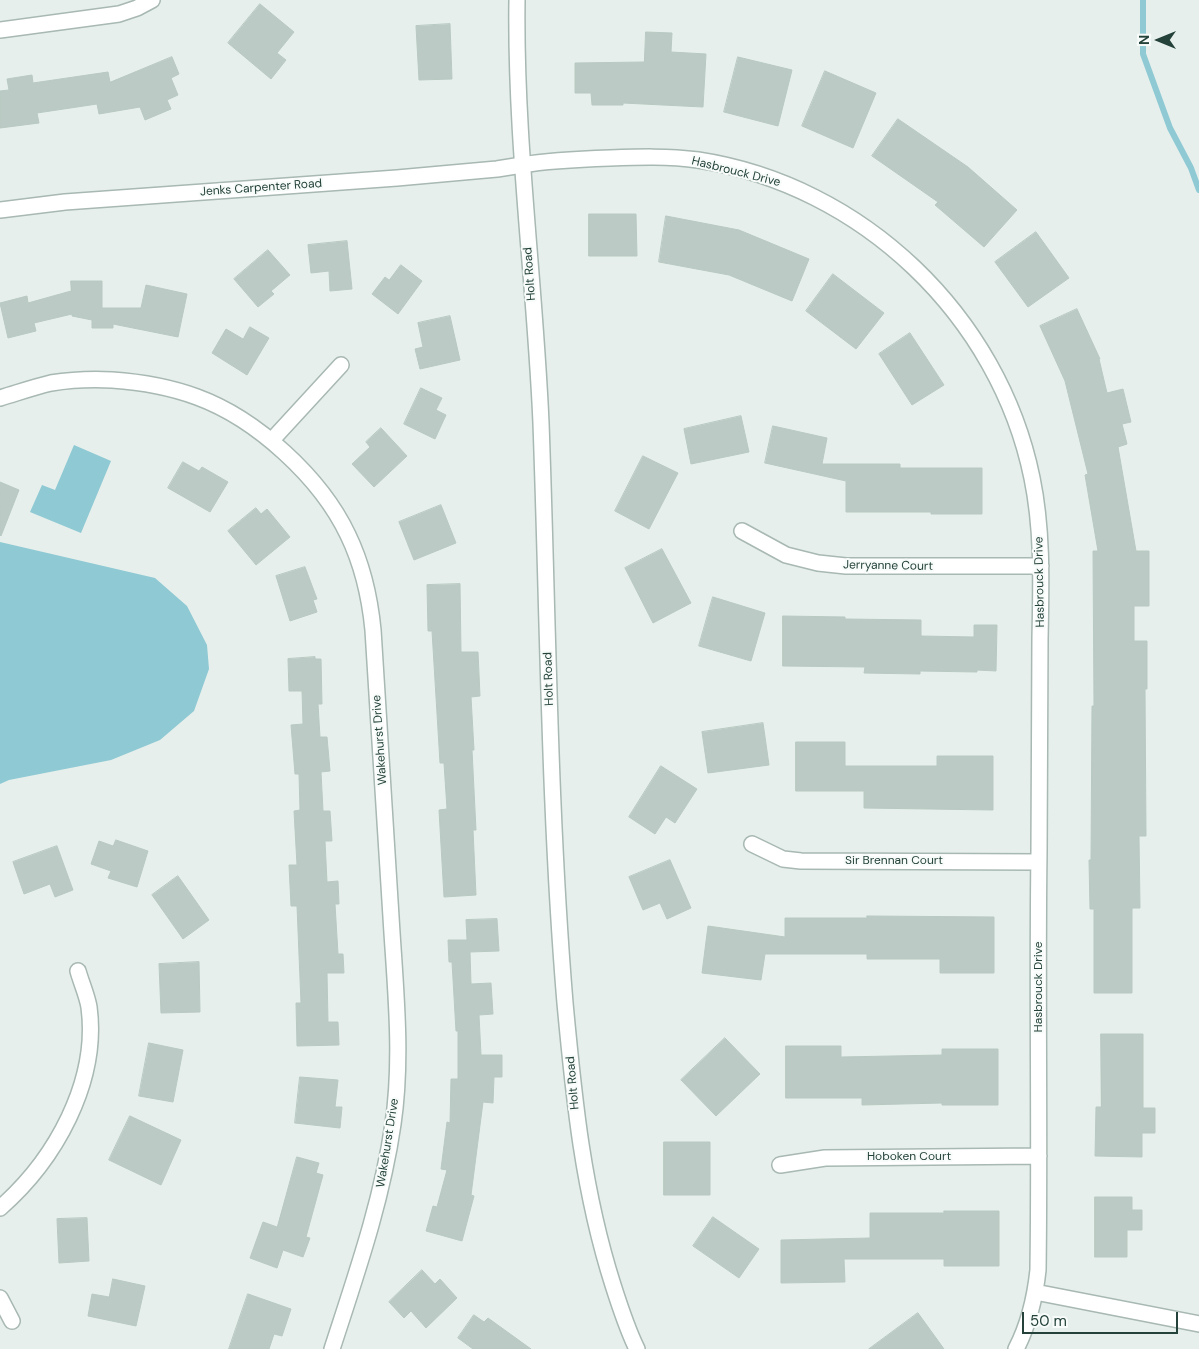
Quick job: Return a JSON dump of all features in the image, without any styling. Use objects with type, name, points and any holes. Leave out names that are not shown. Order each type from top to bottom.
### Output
[{"type":"street","points":[[0,30],[119,14],[137,8],[152,0]]},
{"type":"street","name":"Holt Road","points":[[517,0],[522,165],[541,421],[557,904],[575,1108],[586,1184],[599,1243],[616,1297],[637,1349]]},
{"type":"street","name":"Hasbrouck Drive","points":[[522,165],[553,160],[652,156],[697,160],[717,164],[791,186],[841,211],[891,246],[930,283],[964,324],[991,365],[1010,404],[1032,477],[1038,510],[1041,566],[1038,862],[1038,1270],[1028,1323],[1016,1349]]},
{"type":"street","name":"Jenks Carpenter Road","points":[[0,210],[64,202],[397,178],[522,165]]},
{"type":"street","points":[[272,440],[340,365]]},
{"type":"street","name":"Wakehurst Drive","points":[[0,398],[52,383],[111,380],[174,389],[198,397],[222,408],[272,440],[314,484],[334,510],[349,536],[369,600],[373,630],[397,1014],[397,1082],[394,1122],[377,1208],[332,1349]]},
{"type":"street","name":"Jerryanne Court","points":[[742,531],[786,555],[818,563],[846,566],[1041,566]]},
{"type":"street","name":"Sir Brennan Court","points":[[752,844],[783,859],[801,861],[1038,862]]},
{"type":"street","points":[[0,1208],[32,1176],[50,1152],[65,1126],[80,1092],[90,1040],[89,1006],[78,971]]},
{"type":"street","name":"Hoboken Court","points":[[780,1165],[825,1158],[1039,1156]]},
{"type":"street","points":[[1035,1292],[1199,1324]]},
{"type":"street","points":[[0,1298],[12,1321]]},
{"type":"water","points":[[74,445],[111,461],[81,533],[30,512],[42,485],[55,490]]},
{"type":"water","points":[[0,542],[155,578],[187,606],[207,645],[209,669],[194,711],[160,740],[111,760],[9,780],[0,784]]},
{"type":"building","points":[[260,4],[294,32],[277,53],[286,60],[271,79],[228,43]]},
{"type":"building","points":[[450,24],[452,79],[419,80],[416,26]]},
{"type":"building","points":[[646,32],[672,33],[671,52],[706,54],[703,107],[623,103],[623,105],[592,105],[591,93],[575,93],[575,63],[644,62]]},
{"type":"building","points":[[172,57],[179,74],[171,78],[178,95],[167,100],[171,109],[145,120],[140,107],[99,114],[97,104],[37,113],[39,123],[0,128],[0,91],[9,90],[7,79],[32,75],[33,83],[108,72],[110,82]]},
{"type":"building","points":[[738,57],[792,70],[778,126],[724,112]]},
{"type":"building","points":[[825,71],[876,93],[853,148],[802,126]]},
{"type":"building","points":[[898,119],[968,167],[1017,210],[984,247],[935,205],[938,202],[872,156]]},
{"type":"building","points":[[589,214],[636,214],[637,256],[589,256]]},
{"type":"building","points":[[666,216],[739,230],[809,259],[792,301],[729,275],[659,262]]},
{"type":"building","points":[[1036,232],[1069,278],[1028,307],[995,262]]},
{"type":"building","points":[[347,241],[352,289],[330,291],[329,271],[311,273],[308,245]]},
{"type":"building","points":[[268,250],[290,275],[271,291],[274,294],[258,307],[234,279]]},
{"type":"building","points":[[401,265],[422,281],[398,314],[372,294],[385,277],[389,280]]},
{"type":"building","points":[[833,274],[884,313],[856,349],[806,311]]},
{"type":"building","points":[[71,281],[102,281],[102,308],[141,308],[146,285],[187,294],[178,337],[113,324],[113,328],[92,328],[92,320],[72,316],[72,314],[34,323],[36,331],[8,338],[0,303],[27,296],[28,303],[71,291]]},
{"type":"building","points":[[1077,309],[1100,359],[1107,393],[1123,389],[1131,422],[1122,424],[1127,444],[1118,447],[1136,551],[1149,551],[1149,606],[1134,606],[1134,641],[1147,641],[1147,689],[1145,689],[1146,836],[1139,836],[1140,908],[1132,908],[1132,993],[1094,993],[1094,909],[1090,909],[1089,860],[1091,860],[1092,706],[1094,706],[1093,551],[1098,551],[1085,475],[1088,474],[1065,381],[1040,326]]},
{"type":"building","points":[[450,316],[460,360],[420,369],[415,349],[423,347],[418,323]]},
{"type":"building","points":[[250,327],[269,338],[247,375],[212,353],[226,329],[243,339]]},
{"type":"building","points":[[910,333],[944,385],[912,405],[879,354]]},
{"type":"building","points":[[421,388],[442,398],[436,410],[446,415],[435,439],[404,424]]},
{"type":"building","points":[[741,416],[749,452],[691,464],[684,429]]},
{"type":"building","points":[[773,426],[827,438],[822,464],[900,464],[900,468],[982,468],[982,514],[846,512],[846,481],[765,463]]},
{"type":"building","points":[[381,428],[407,456],[374,487],[352,464],[370,447],[366,442]]},
{"type":"building","points":[[643,456],[678,473],[649,529],[615,511]]},
{"type":"building","points":[[183,462],[199,471],[202,467],[228,482],[210,512],[168,488]]},
{"type":"building","points":[[0,482],[19,490],[1,536],[0,535]]},
{"type":"building","points":[[441,505],[456,543],[414,560],[399,522]]},
{"type":"building","points":[[256,508],[261,514],[267,509],[290,537],[256,565],[228,531]]},
{"type":"building","points":[[662,549],[691,603],[653,623],[625,568]]},
{"type":"building","points":[[305,567],[317,599],[313,600],[317,612],[290,621],[276,576]]},
{"type":"building","points":[[460,584],[461,652],[478,652],[480,696],[471,697],[474,750],[472,750],[476,830],[473,830],[476,895],[444,897],[439,810],[447,809],[444,763],[440,763],[432,631],[428,631],[427,585]]},
{"type":"building","points":[[713,597],[765,613],[751,661],[699,646]]},
{"type":"building","points":[[783,616],[921,620],[921,636],[974,637],[974,625],[997,625],[996,671],[920,671],[920,674],[864,673],[865,667],[783,666]]},
{"type":"building","points":[[315,657],[315,659],[321,659],[322,704],[318,704],[320,737],[327,737],[330,771],[321,772],[323,811],[330,811],[332,841],[325,841],[327,882],[338,881],[339,904],[335,904],[338,954],[343,954],[344,973],[327,973],[328,1022],[338,1022],[339,1045],[297,1046],[296,1003],[301,1003],[297,906],[291,906],[289,865],[297,865],[294,811],[300,810],[299,774],[295,774],[291,725],[303,724],[302,691],[289,691],[288,659]]},
{"type":"building","points":[[763,723],[769,765],[708,773],[702,732]]},
{"type":"building","points":[[796,742],[845,742],[845,766],[937,766],[937,756],[993,756],[993,810],[864,808],[864,791],[796,791]]},
{"type":"building","points":[[661,766],[697,789],[675,823],[666,817],[655,834],[629,817]]},
{"type":"building","points":[[116,840],[148,851],[137,887],[108,878],[111,871],[91,864],[99,841],[113,846]]},
{"type":"building","points":[[57,846],[73,890],[55,897],[50,884],[24,894],[13,862]]},
{"type":"building","points":[[670,860],[691,908],[667,919],[660,903],[643,910],[629,877]]},
{"type":"building","points":[[178,876],[209,920],[183,939],[152,895]]},
{"type":"building","points":[[867,916],[994,917],[994,973],[940,973],[940,959],[867,959],[867,954],[765,954],[761,980],[702,973],[708,926],[785,937],[785,918],[867,918]]},
{"type":"building","points":[[497,919],[499,951],[470,952],[471,984],[491,983],[493,1014],[479,1015],[481,1055],[502,1055],[502,1077],[494,1077],[493,1103],[483,1102],[471,1195],[474,1196],[462,1241],[426,1231],[433,1206],[437,1207],[447,1170],[441,1169],[447,1122],[450,1123],[451,1079],[458,1079],[458,1031],[456,1031],[452,962],[449,962],[448,940],[467,940],[466,920]]},
{"type":"building","points":[[199,962],[200,1012],[161,1013],[159,964]]},
{"type":"building","points":[[1101,1034],[1143,1034],[1143,1108],[1155,1108],[1155,1133],[1142,1133],[1142,1157],[1095,1156],[1096,1107],[1101,1107]]},
{"type":"building","points":[[725,1038],[760,1074],[716,1116],[681,1080]]},
{"type":"building","points":[[149,1043],[183,1050],[173,1102],[139,1096]]},
{"type":"building","points":[[786,1046],[841,1046],[841,1057],[942,1055],[942,1049],[998,1049],[998,1105],[942,1105],[942,1103],[862,1105],[862,1098],[786,1098]]},
{"type":"building","points":[[300,1077],[338,1080],[335,1107],[342,1107],[340,1128],[295,1123]]},
{"type":"building","points":[[130,1116],[181,1140],[161,1185],[109,1160]]},
{"type":"building","points":[[664,1142],[710,1142],[710,1195],[664,1195]]},
{"type":"building","points":[[297,1157],[319,1163],[316,1173],[323,1175],[306,1237],[310,1238],[303,1257],[283,1250],[277,1268],[250,1258],[263,1222],[277,1227]]},
{"type":"building","points":[[1095,1197],[1132,1197],[1132,1210],[1142,1210],[1142,1230],[1127,1230],[1127,1257],[1095,1257]]},
{"type":"building","points":[[944,1211],[999,1211],[999,1266],[944,1266],[944,1259],[844,1259],[845,1282],[781,1283],[781,1240],[870,1238],[870,1213],[944,1213]]},
{"type":"building","points":[[713,1217],[759,1249],[739,1278],[693,1246]]},
{"type":"building","points":[[87,1218],[89,1261],[59,1263],[57,1219]]},
{"type":"building","points":[[422,1270],[435,1284],[440,1279],[457,1298],[426,1328],[411,1311],[404,1318],[389,1302]]},
{"type":"building","points":[[113,1279],[145,1286],[136,1326],[88,1316],[92,1294],[109,1297]]},
{"type":"building","points":[[248,1294],[291,1309],[282,1336],[274,1334],[269,1349],[229,1349]]},
{"type":"building","points":[[918,1313],[944,1349],[869,1349]]},
{"type":"building","points":[[474,1315],[484,1322],[488,1318],[531,1349],[473,1349],[458,1338]]},
{"type":"waterway","points":[[1143,0],[1143,54],[1170,128],[1191,168],[1199,190]]}]
